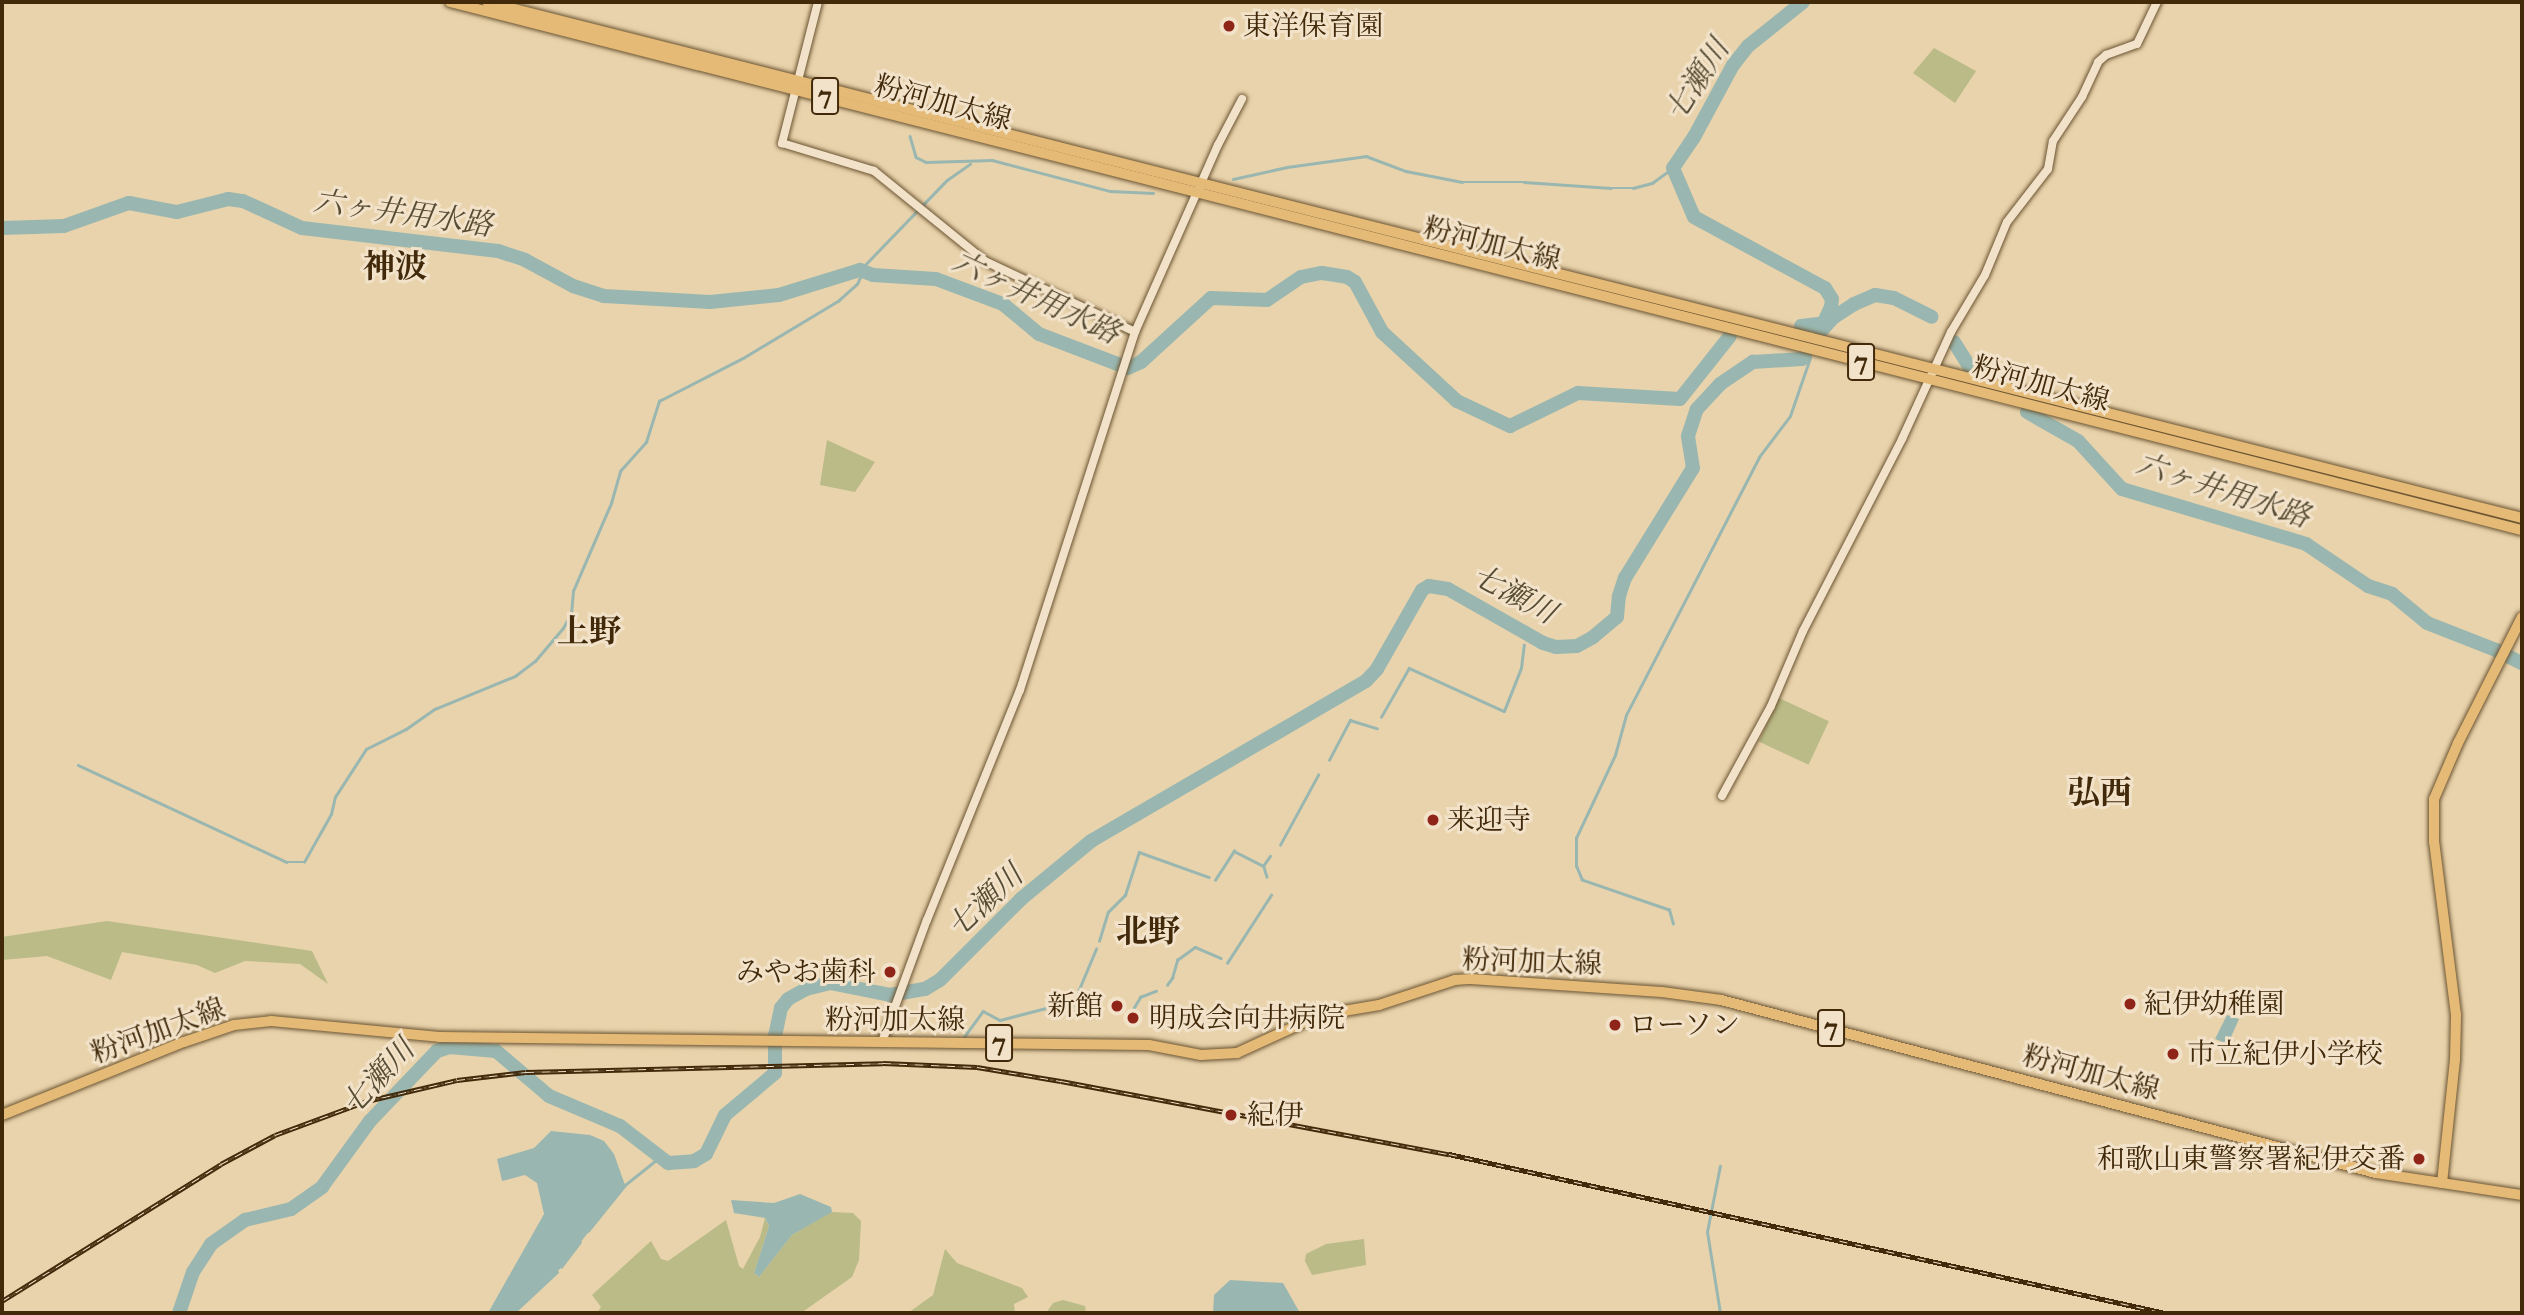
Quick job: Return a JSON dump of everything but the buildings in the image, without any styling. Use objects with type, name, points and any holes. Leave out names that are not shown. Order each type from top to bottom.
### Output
[{"type":"main road","name":"粉河加太線","points":[[450,2],[1204,182],[2522,530]]},
{"type":"main road","name":"粉河加太線","points":[[487,2],[1199,192],[1932,375],[2522,518]]},
{"type":"main road","points":[[2442,1183],[2455,1060],[2456,1015],[2450,948],[2434,842],[2434,799],[2438,783],[2522,617]]},
{"type":"main road","name":"粉河加太線","points":[[2,1115],[184,1042],[233,1025],[271,1021],[439,1037],[1149,1045],[1201,1055],[1218,1055],[1237,1053],[1320,1015],[1380,1005],[1455,980],[1662,992],[1735,1003],[2376,1173],[2522,1195]]},
{"type":"street","points":[[818,2],[782,144],[862,166],[923,209],[985,261],[1135,332]]},
{"type":"street","points":[[1722,796],[1771,706],[1809,620],[1953,329],[1984,275],[2007,222],[2048,169],[2053,141],[2082,97],[2098,62],[2106,55],[2137,44],[2157,2]]},
{"type":"street","points":[[882,1042],[1020,690],[1135,332],[1204,182],[1218,145],[1242,99]]},
{"type":"green space","points":[[1934,48],[1976,71],[1955,103],[1913,73]]},
{"type":"green space","points":[[827,440],[875,462],[855,492],[820,485]]},
{"type":"green space","points":[[1779,698],[1829,721],[1809,765],[1759,742]]},
{"type":"green space","points":[[107,921],[312,951],[328,984],[300,964],[245,961],[215,973],[197,965],[122,952],[111,980],[47,956],[2,960],[2,937]]},
{"type":"green space","points":[[831,1212],[853,1213],[861,1221],[859,1260],[852,1277],[801,1313],[597,1313],[601,1307],[592,1295],[651,1241],[661,1259],[668,1261],[726,1220],[739,1266],[743,1269],[760,1237],[765,1218],[769,1226],[754,1273],[759,1277],[792,1235]]},
{"type":"green space","points":[[1364,1239],[1366,1265],[1312,1275],[1305,1261],[1306,1254],[1326,1244]]},
{"type":"green space","points":[[945,1249],[957,1263],[1022,1288],[1028,1297],[1014,1304],[1015,1313],[908,1313],[933,1295]]},
{"type":"green space","points":[[1063,1300],[1085,1306],[1086,1313],[1046,1313],[1053,1303]]},
{"type":"water","points":[[2227,1015],[2239,1019],[2228,1044],[2215,1039]]},
{"type":"water","points":[[551,1131],[590,1135],[604,1141],[614,1154],[625,1185],[559,1270],[513,1313],[488,1313],[544,1214],[537,1183],[525,1175],[502,1181],[497,1159],[534,1148]]},
{"type":"water","points":[[800,1194],[831,1207],[832,1212],[792,1235],[759,1277],[754,1273],[769,1226],[765,1218],[734,1213],[731,1200],[774,1203]]},
{"type":"water","points":[[1230,1280],[1283,1283],[1300,1313],[1213,1313],[1214,1295]]},
{"type":"waterway","name":"七瀬川","points":[[1803,2],[1748,46],[1733,65],[1694,137],[1673,168],[1694,217],[1825,288],[1832,299],[1820,331]]},
{"type":"waterway","points":[[910,136],[916,157],[926,162],[992,160],[1110,191],[1153,193]]},
{"type":"waterway","points":[[1233,179],[1287,167],[1366,156],[1406,171],[1462,182],[1524,182],[1611,188],[1633,188],[1652,183],[1673,168]]},
{"type":"waterway","points":[[860,270],[947,180],[970,164]]},
{"type":"waterway","name":"六ヶ井用水路","points":[[2,228],[64,226],[129,203],[177,212],[228,199],[243,201],[302,228],[498,251],[525,260],[573,286],[604,296],[710,302],[779,295],[860,270],[873,275],[936,279],[1003,304],[1039,334],[1128,368],[1141,362],[1211,298],[1267,300],[1301,277],[1322,273],[1347,277],[1355,282],[1382,332],[1457,401],[1510,426],[1578,393],[1680,399],[1730,336]]},
{"type":"waterway","points":[[78,765],[287,862],[304,862],[331,814],[335,797],[366,749],[406,729],[435,709],[515,676],[535,661],[563,628],[571,614],[573,591],[611,503],[620,471],[646,442],[659,401],[743,358],[838,301],[857,284],[863,271]]},
{"type":"waterway","name":"六ヶ井用水路","points":[[1801,326],[1825,323],[1854,304],[1875,295],[1894,298],[1932,317]]},
{"type":"waterway","points":[[1825,334],[1845,312]]},
{"type":"waterway","name":"六ヶ井用水路","points":[[1954,342],[1972,371]]},
{"type":"waterway","name":"七瀬川","points":[[179,1313],[193,1272],[211,1244],[245,1220],[291,1209],[322,1187],[370,1121],[437,1051],[449,1047],[496,1051],[549,1096],[620,1126],[668,1163],[694,1161],[706,1154],[725,1115],[775,1073],[775,1036],[781,1008],[788,999],[806,989],[830,983],[890,995],[925,989],[940,980],[1021,899],[1091,841],[1366,681],[1377,669],[1422,590],[1429,586],[1448,589],[1543,643],[1556,647],[1577,646],[1593,637],[1617,617],[1619,596],[1625,578],[1693,468],[1688,436],[1697,409],[1720,384],[1753,362],[1802,359],[1805,355]]},
{"type":"waterway","points":[[1673,924],[1669,910],[1582,880],[1576,866],[1576,838],[1615,755],[1626,715],[1759,457],[1790,416],[1810,358]]},
{"type":"waterway","name":"六ヶ井用水路","points":[[2027,412],[2078,441],[2122,489],[2306,544],[2368,586],[2392,594],[2427,623],[2522,663]]},
{"type":"waterway","points":[[1381,717],[1409,668],[1504,711],[1521,668],[1524,645]]},
{"type":"waterway","points":[[1329,760],[1350,720],[1377,728]]},
{"type":"waterway","points":[[1280,845],[1318,775]]},
{"type":"waterway","points":[[1215,880],[1234,851],[1263,866],[1270,856]]},
{"type":"waterway","points":[[1099,941],[1108,912],[1125,895],[1139,852],[1209,877]]},
{"type":"waterway","points":[[1264,867],[1267,877]]},
{"type":"waterway","points":[[1227,963],[1271,895]]},
{"type":"waterway","points":[[1167,985],[1177,960],[1195,947],[1221,958]]},
{"type":"waterway","points":[[964,1037],[983,1011],[1000,1020],[1050,1007],[1072,1006],[1096,949]]},
{"type":"waterway","points":[[1127,1019],[1140,997],[1156,991]]},
{"type":"waterway","points":[[588,1231],[625,1185],[660,1157]]},
{"type":"waterway","points":[[1720,1166],[1707,1232],[1720,1313]]},
{"type":"waterway","points":[[561,1267],[580,1242]]},
{"type":"waterway","points":[[513,1313],[557,1272]]},
{"type":"railway","points":[[2,1301],[221,1164],[275,1135],[367,1101],[457,1080],[526,1072],[883,1063],[977,1067],[1449,1154],[2165,1313]]},
{"type":"place","name":"東洋保育園","points":[[1229,26]]},
{"type":"place","name":"来迎寺","points":[[1433,820]]},
{"type":"place","name":"みやお歯科","points":[[890,972]]},
{"type":"place","name":"紀伊幼稚園","points":[[2130,1004]]},
{"type":"place","name":"新館","points":[[1117,1006]]},
{"type":"place","name":"明成会向井病院","points":[[1133,1018]]},
{"type":"place","name":"ローソン","points":[[1615,1025]]},
{"type":"place","name":"市立紀伊小学校","points":[[2173,1054]]},
{"type":"place","name":"紀伊","points":[[1231,1115]]},
{"type":"place","name":"和歌山東警察署紀伊交番","points":[[2419,1159]]},
{"type":"district","name":"神波","points":[[395,267]]},
{"type":"district","name":"上野","points":[[589,632]]},
{"type":"district","name":"弘西","points":[[2100,793]]},
{"type":"district","name":"北野","points":[[1148,932]]}]
